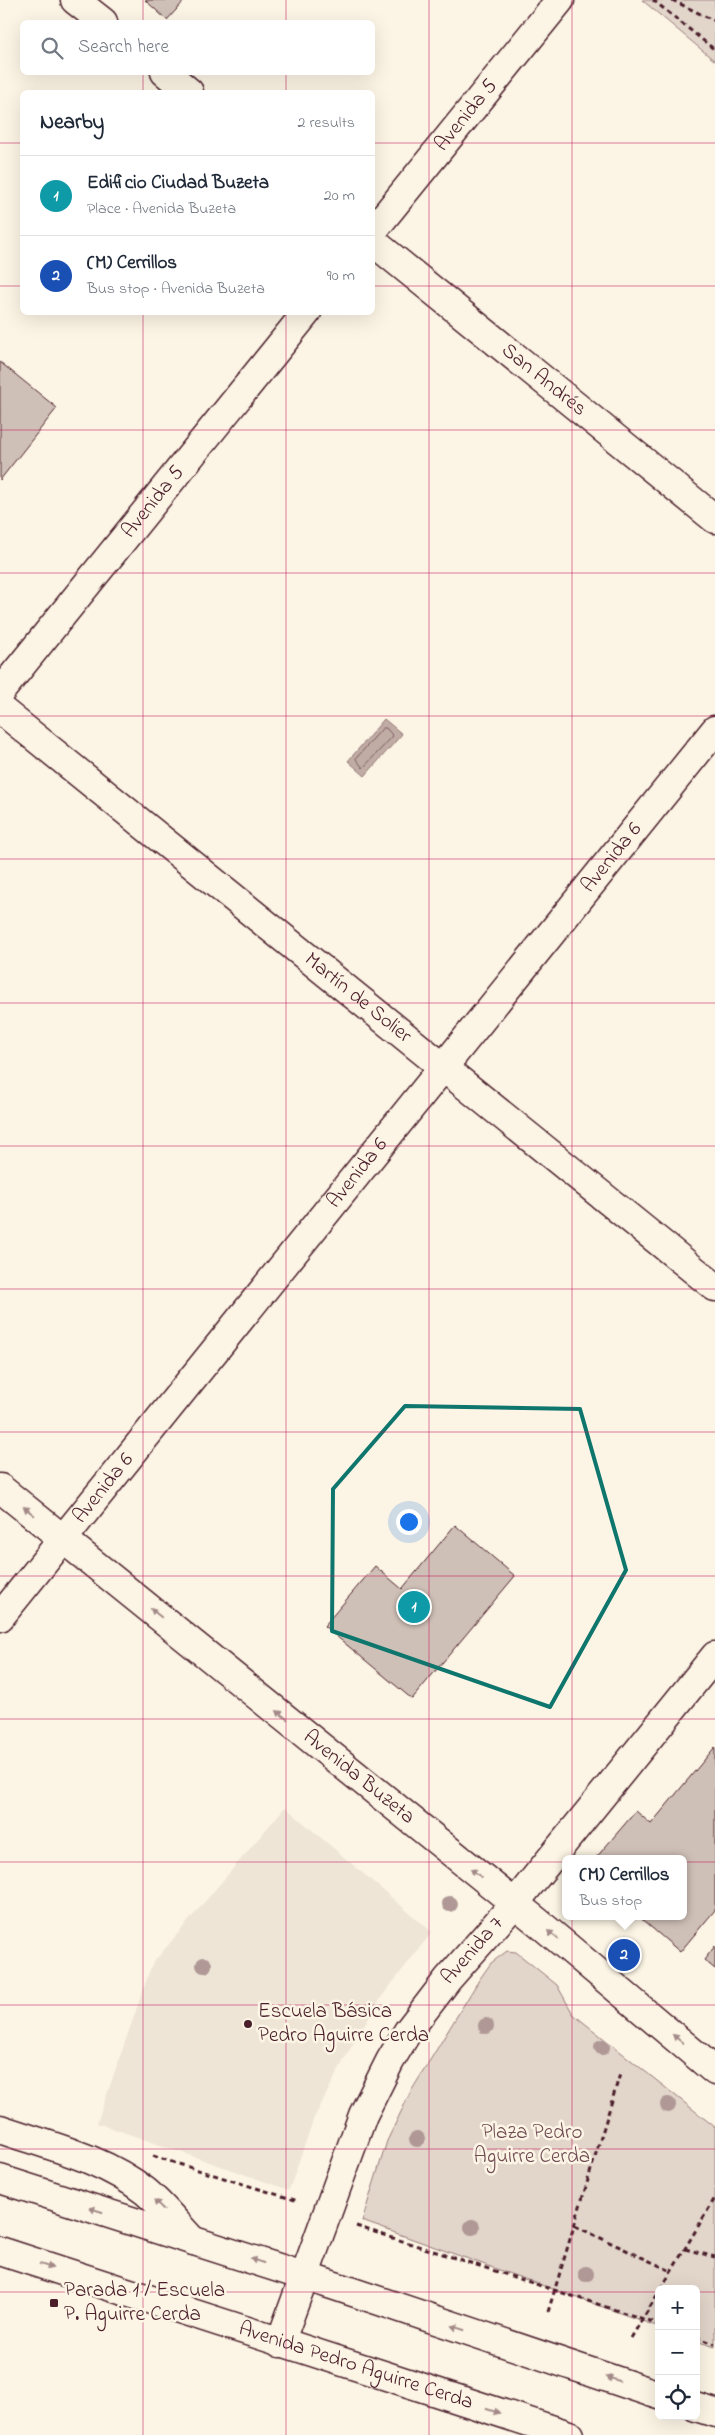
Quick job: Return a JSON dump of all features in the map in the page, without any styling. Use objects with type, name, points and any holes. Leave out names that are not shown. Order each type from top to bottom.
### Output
[{"type":"street","points":[[75,0],[100,20]]},
{"type":"street","name":"Avenida 5","points":[[375,228],[560,0]]},
{"type":"street","points":[[169,75],[187,90]]},
{"type":"street","name":"San Andrés","points":[[375,243],[715,519]]},
{"type":"street","name":"Avenida 5","points":[[0,692],[305,315]]},
{"type":"street","name":"Martín de Solier","points":[[0,709],[715,1287]]},
{"type":"street","name":"Avenida 6","points":[[0,1616],[715,730]]},
{"type":"street","name":"Avenida Buzeta","points":[[0,1488],[564,1944],[715,2071]]},
{"type":"street","name":"Avenida 7","points":[[280,2343],[363,2115],[390,2061],[428,2003],[514,1904],[715,1656]]},
{"type":"street","points":[[0,2129],[92,2161],[128,2178],[161,2206],[193,2240]]},
{"type":"street","points":[[0,2178],[655,2393]]},
{"type":"street","name":"Avenida Pedro Aguirre Cerda","points":[[0,2251],[536,2430],[569,2435]]},
{"type":"street","points":[[700,2408],[715,2413]]},
{"type":"path","points":[[653,0],[715,50]]},
{"type":"path","points":[[672,0],[715,21]]},
{"type":"path","points":[[548,2312],[620,2074]]},
{"type":"path","points":[[663,2285],[715,2198]]},
{"type":"path","points":[[575,2226],[671,2271]]},
{"type":"path","points":[[685,2249],[715,2257]]},
{"type":"path","points":[[631,2338],[655,2299]]},
{"type":"path","points":[[700,2338],[715,2344]]},
{"type":"highlighted area","points":[[405,1406],[580,1409],[626,1570],[550,1707],[332,1631],[333,1489]]},
{"type":"shaded area","name":"Escuela Básica Pedro Aguirre Cerda","points":[[285,1807],[432,1932],[383,1995],[347,2054],[314,2118],[289,2190],[97,2123],[152,1964]]},
{"type":"green space","points":[[642,0],[715,0],[715,61]]},
{"type":"green space","name":"Plaza Pedro Aguirre Cerda","points":[[507,1951],[516,1952],[557,1985],[573,2014],[715,2127],[715,2347],[700,2342],[700,2285],[655,2285],[655,2326],[362,2221],[387,2141],[410,2093],[491,1963]]},
{"type":"water","points":[[384,719],[402,734],[365,776],[348,761]]},
{"type":"building","points":[[145,0],[185,0],[167,20]]},
{"type":"building","points":[[0,362],[57,408],[0,480]]},
{"type":"building","points":[[455,1525],[515,1576],[412,1699],[324,1626],[375,1566],[402,1589]]},
{"type":"building","points":[[715,1747],[715,1910],[680,1952],[643,1920],[687,1920],[687,1855],[598,1855],[636,1811],[651,1824]]},
{"type":"building","points":[[715,1946],[715,1969],[704,1960]]},
{"type":"place","name":"Edificio Ciudad Buzeta","points":[[414,1607]]},
{"type":"place","name":"(M) Cerrillos","points":[[624,1955]]},
{"type":"place","name":"Escuela Básica Pedro Aguirre Cerda","points":[[248,2024]]},
{"type":"place","name":"Parada 1 / Escuela P. Aguirre Cerda","points":[[54,2303]]}]
